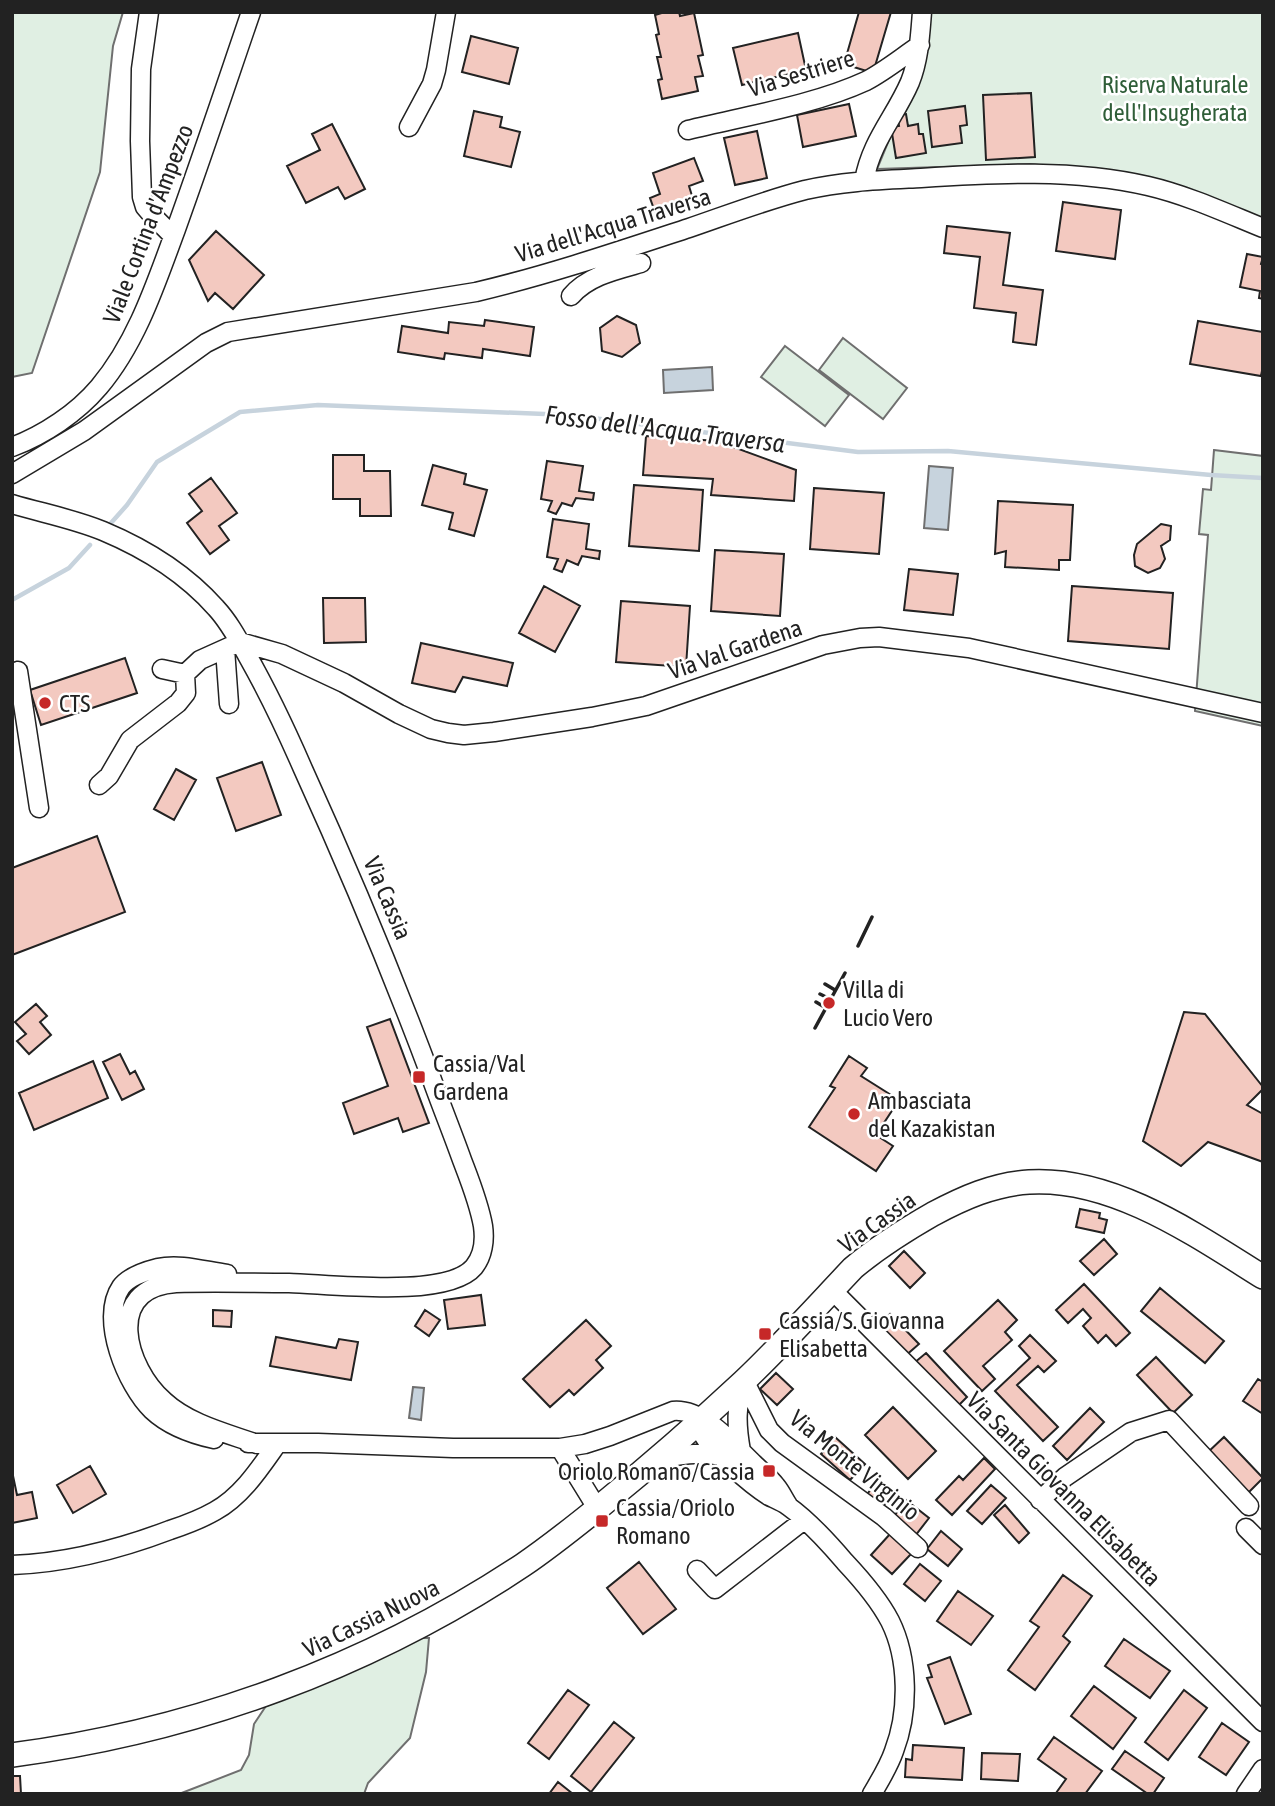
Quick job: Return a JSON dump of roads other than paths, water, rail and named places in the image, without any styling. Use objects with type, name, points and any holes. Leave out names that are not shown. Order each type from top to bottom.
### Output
[{"type":"main road","name":"Via Cassia","points":[[701,1419],[744,1381],[863,1260],[917,1223],[981,1192],[1003,1185],[1060,1182],[1119,1197],[1164,1218],[1263,1277]]},
{"type":"main road","name":"Via Cassia Nuova","points":[[12,1755],[83,1745],[168,1726],[225,1709],[323,1673],[398,1637],[499,1580],[543,1551],[655,1462],[701,1419]]},
{"type":"street","points":[[149,12],[142,69],[142,197],[145,207],[173,236]]},
{"type":"street","name":"Viale Cortina d'Ampezzo","points":[[12,447],[60,421],[85,401],[104,380],[125,349],[146,306],[173,236],[251,12]]},
{"type":"street","points":[[409,127],[425,99],[436,70],[446,12]]},
{"type":"street","points":[[864,181],[874,147],[910,81],[920,45],[922,12]]},
{"type":"street","name":"Via Sestriere","points":[[688,130],[830,95],[878,74],[920,45]]},
{"type":"street","name":"Via dell'Acqua Traversa","points":[[12,474],[84,431],[206,343],[228,332],[475,292],[531,278],[785,196],[833,184],[1005,173],[1106,179],[1158,189],[1263,228]]},
{"type":"street","points":[[592,259],[599,276]]},
{"type":"street","points":[[571,296],[584,284],[599,276],[640,263]]},
{"type":"street","name":"Via Cassia","points":[[12,504],[103,531],[160,560],[180,573],[220,612],[232,645],[281,720],[358,891],[421,1049],[469,1179],[484,1231],[482,1252],[477,1263],[468,1273],[441,1283],[398,1287],[293,1283],[162,1267],[142,1273],[126,1282],[114,1305],[117,1345],[127,1373],[142,1398],[154,1412],[190,1433],[257,1444],[560,1448],[610,1436],[673,1411],[687,1412],[701,1419]]},
{"type":"street","name":"Via Val Gardena","points":[[232,645],[282,654],[344,683],[399,715],[432,729],[464,735],[593,717],[646,706],[823,645],[879,637],[969,648],[1263,713]]},
{"type":"street","points":[[99,785],[109,776],[130,740],[178,703],[186,693],[185,674],[200,660],[232,645],[229,704]]},
{"type":"street","points":[[162,669],[185,674]]},
{"type":"street","points":[[18,671],[39,808]]},
{"type":"street","name":"Via Santa Giovanna Elisabetta","points":[[832,1290],[1263,1721]]},
{"type":"street","points":[[741,1451],[737,1410],[744,1381]]},
{"type":"street","name":"Via Monte Virginio","points":[[744,1381],[769,1430],[782,1443],[884,1517],[918,1548]]},
{"type":"street","points":[[788,1505],[753,1484],[722,1456],[703,1433],[701,1419],[719,1430],[741,1451],[776,1486],[788,1505],[833,1548],[889,1619],[896,1634],[904,1684],[901,1727],[894,1752],[872,1794]]},
{"type":"street","points":[[1040,1500],[1065,1477],[1131,1432],[1169,1420],[1249,1506]]},
{"type":"street","points":[[12,1565],[39,1564],[111,1550],[151,1538],[217,1511],[240,1492],[277,1444]]},
{"type":"street","points":[[560,1448],[597,1508]]},
{"type":"street","points":[[655,1462],[689,1454],[722,1456]]},
{"type":"street","points":[[697,1570],[715,1589],[804,1520]]},
{"type":"street","points":[[1246,1528],[1263,1545]]},
{"type":"street","points":[[1245,1794],[1263,1769]]},
{"type":"waterway","name":"Fosso dell'Acqua Traversa","points":[[111,523],[157,462],[240,412],[318,405],[569,415],[858,452],[948,451],[1263,478]]},
{"type":"waterway","name":"Fosso dell'Acqua Traversa","points":[[12,600],[69,568],[90,545]]},
{"type":"place","name":"CTS","points":[[45,703]]},
{"type":"place","name":"Villa di Lucio Vero","points":[[829,1003]]},
{"type":"place","name":"Cassia/Val Gardena","points":[[419,1077]]},
{"type":"place","name":"Ambasciata del Kazakistan","points":[[854,1114]]},
{"type":"place","name":"Cassia/S. Giovanna Elisabetta","points":[[765,1334]]},
{"type":"place","name":"Oriolo Romano/Cassia","points":[[769,1471]]},
{"type":"place","name":"Cassia/Oriolo Romano","points":[[602,1521]]},
{"type":"park label","name":"Riserva Naturale dell'Insugherata","points":[[1175,98]]}]
